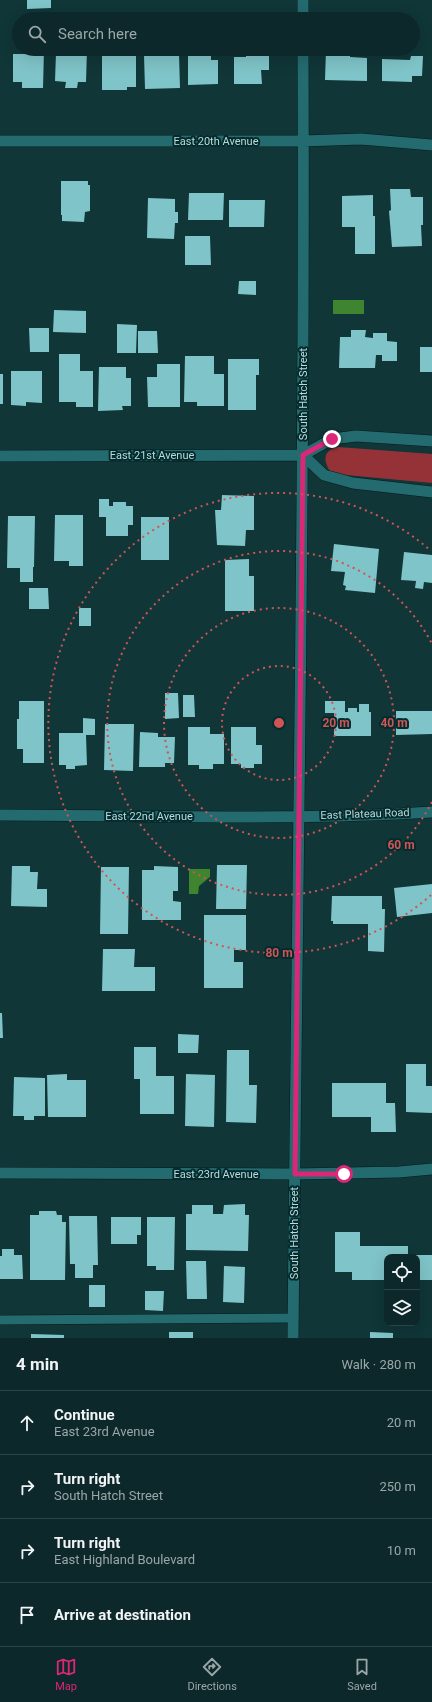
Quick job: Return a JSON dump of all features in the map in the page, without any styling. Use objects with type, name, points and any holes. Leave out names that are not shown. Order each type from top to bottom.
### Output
[{"type":"street","points":[[303,0],[303,12]]},
{"type":"street","name":"South Hatch Street","points":[[294,1338],[298,816],[303,455],[303,56]]},
{"type":"street","name":"East 20th Avenue","points":[[0,141],[303,141],[361,139],[432,144]]},
{"type":"street","points":[[432,441],[356,436],[332,439],[303,455],[324,475],[352,483],[432,492]]},
{"type":"street","name":"East 21st Avenue","points":[[0,456],[303,455]]},
{"type":"street","name":"East Plateau Road","points":[[298,816],[432,812]]},
{"type":"street","name":"East 22nd Avenue","points":[[0,815],[298,816]]},
{"type":"street","name":"East 23rd Avenue","points":[[0,1173],[295,1174],[399,1172],[432,1169]]},
{"type":"lane","points":[[0,1320],[294,1318]]},
{"type":"shaded area","points":[[333,300],[364,300],[364,314],[333,314]]},
{"type":"shaded area","points":[[338,447],[432,454],[432,483],[335,474],[330,471],[326,463],[326,456],[329,450]]},
{"type":"shaded area","points":[[189,869],[210,869],[210,877],[199,886],[198,894],[189,894]]},
{"type":"building","points":[[27,0],[51,0],[51,8],[27,9]]},
{"type":"building","points":[[13,56],[44,56],[43,88],[22,88],[22,82],[13,82]]},
{"type":"building","points":[[56,56],[87,56],[86,82],[78,82],[77,88],[65,88],[66,82],[55,81]]},
{"type":"building","points":[[102,56],[136,56],[136,87],[127,87],[127,90],[102,90]]},
{"type":"building","points":[[144,56],[179,56],[180,88],[145,89]]},
{"type":"building","points":[[188,56],[211,56],[211,60],[218,60],[218,84],[188,85]]},
{"type":"building","points":[[269,56],[269,70],[261,70],[262,84],[234,84],[234,57]]},
{"type":"building","points":[[326,56],[367,58],[367,81],[325,80]]},
{"type":"building","points":[[411,56],[423,56],[422,76],[412,76],[412,82],[382,81],[382,59],[410,60]]},
{"type":"building","points":[[61,181],[88,181],[88,185],[90,185],[90,211],[85,212],[84,222],[62,221]]},
{"type":"building","points":[[390,189],[410,189],[411,197],[423,197],[423,225],[421,225],[422,246],[392,247],[389,211],[391,210]]},
{"type":"building","points":[[189,193],[224,193],[223,220],[188,220]]},
{"type":"building","points":[[373,195],[373,216],[375,216],[375,254],[355,254],[355,227],[342,227],[342,196]]},
{"type":"building","points":[[148,198],[175,199],[175,212],[178,212],[178,223],[175,223],[174,239],[147,238]]},
{"type":"building","points":[[229,200],[265,200],[264,227],[229,227]]},
{"type":"building","points":[[185,236],[210,236],[211,265],[185,265]]},
{"type":"building","points":[[239,281],[256,281],[256,295],[238,294]]},
{"type":"building","points":[[54,310],[86,311],[86,333],[53,332]]},
{"type":"building","points":[[117,324],[137,325],[136,353],[117,353]]},
{"type":"building","points":[[29,328],[49,328],[49,352],[30,352]]},
{"type":"building","points":[[351,330],[366,330],[365,337],[373,338],[373,333],[387,333],[387,341],[397,342],[397,361],[382,361],[382,355],[376,355],[375,368],[339,368],[340,337],[351,337]]},
{"type":"building","points":[[138,331],[157,331],[158,353],[138,353]]},
{"type":"building","points":[[420,347],[432,347],[432,372],[420,372]]},
{"type":"building","points":[[59,354],[80,354],[80,371],[93,371],[93,407],[76,407],[76,402],[59,402]]},
{"type":"building","points":[[185,356],[214,356],[214,374],[224,374],[224,406],[197,406],[197,402],[184,402]]},
{"type":"building","points":[[228,359],[259,359],[259,375],[256,375],[256,410],[228,410]]},
{"type":"building","points":[[157,364],[180,364],[180,407],[148,407],[147,377],[157,377]]},
{"type":"building","points":[[99,367],[126,367],[126,378],[131,378],[131,406],[122,406],[123,410],[98,411]]},
{"type":"building","points":[[11,371],[42,371],[42,403],[26,402],[26,406],[11,405]]},
{"type":"building","points":[[0,374],[3,374],[3,404],[0,404]]},
{"type":"building","points":[[222,495],[254,496],[254,530],[246,530],[245,546],[217,545],[215,510],[221,510]]},
{"type":"building","points":[[99,499],[109,499],[109,506],[113,506],[113,502],[126,502],[126,506],[133,506],[133,525],[128,525],[128,536],[106,536],[106,517],[99,517]]},
{"type":"building","points":[[55,515],[83,515],[83,566],[69,566],[69,561],[54,561]]},
{"type":"building","points":[[8,516],[35,516],[33,582],[20,582],[20,568],[7,568]]},
{"type":"building","points":[[141,517],[169,517],[169,560],[141,560]]},
{"type":"building","points":[[334,544],[379,549],[375,593],[345,590],[346,586],[343,585],[345,572],[331,571]]},
{"type":"building","points":[[404,552],[432,555],[432,583],[424,582],[423,589],[415,588],[416,581],[401,580]]},
{"type":"building","points":[[249,559],[249,576],[254,576],[254,611],[225,611],[225,560]]},
{"type":"building","points":[[29,588],[48,588],[49,609],[29,609]]},
{"type":"building","points":[[79,608],[91,608],[91,626],[79,626]]},
{"type":"building","points":[[165,693],[178,693],[179,718],[165,719]]},
{"type":"building","points":[[183,695],[194,695],[195,717],[183,717]]},
{"type":"building","points":[[19,701],[44,701],[44,763],[23,763],[23,749],[17,749],[17,719],[19,719]]},
{"type":"building","points":[[325,701],[345,701],[345,712],[348,712],[348,708],[357,708],[357,712],[359,712],[359,704],[369,704],[369,712],[371,712],[371,736],[334,736],[334,713],[325,713]]},
{"type":"building","points":[[396,711],[432,711],[432,734],[396,735]]},
{"type":"building","points":[[83,718],[95,719],[95,735],[86,735],[87,765],[75,766],[75,769],[66,769],[66,765],[59,765],[59,733],[83,733]]},
{"type":"building","points":[[105,724],[134,724],[133,771],[104,770]]},
{"type":"building","points":[[188,727],[210,727],[210,734],[224,734],[224,764],[213,764],[213,769],[199,769],[199,765],[188,765]]},
{"type":"building","points":[[231,727],[256,727],[256,745],[262,745],[262,764],[254,764],[254,768],[241,768],[241,764],[231,764]]},
{"type":"building","points":[[140,732],[158,733],[158,737],[175,737],[174,763],[165,763],[165,767],[139,767]]},
{"type":"building","points":[[217,865],[247,865],[246,909],[216,909]]},
{"type":"building","points":[[12,866],[30,866],[30,872],[38,872],[37,889],[47,889],[47,907],[11,906]]},
{"type":"building","points":[[154,866],[178,867],[178,891],[173,891],[173,901],[181,902],[181,920],[142,920],[142,870],[154,870]]},
{"type":"building","points":[[101,867],[129,867],[128,934],[100,934]]},
{"type":"building","points":[[432,884],[432,913],[397,917],[394,888]]},
{"type":"building","points":[[332,896],[382,896],[382,909],[385,909],[384,952],[368,951],[368,924],[333,924],[333,921],[331,921]]},
{"type":"building","points":[[204,915],[246,915],[246,950],[234,950],[234,962],[243,962],[243,988],[204,988]]},
{"type":"building","points":[[103,949],[135,949],[134,967],[155,967],[155,991],[102,991]]},
{"type":"building","points":[[0,1013],[2,1013],[3,1038],[0,1038]]},
{"type":"building","points":[[178,1034],[199,1035],[198,1053],[178,1053]]},
{"type":"building","points":[[134,1047],[156,1047],[156,1076],[174,1076],[174,1114],[140,1114],[140,1079],[134,1079]]},
{"type":"building","points":[[227,1050],[249,1050],[249,1085],[257,1085],[256,1123],[226,1122]]},
{"type":"building","points":[[406,1064],[426,1064],[426,1086],[432,1086],[432,1113],[406,1112]]},
{"type":"building","points":[[67,1074],[67,1080],[86,1080],[86,1117],[48,1117],[47,1075]]},
{"type":"building","points":[[186,1074],[215,1075],[214,1127],[185,1126]]},
{"type":"building","points":[[14,1077],[45,1078],[45,1116],[34,1116],[34,1120],[24,1120],[24,1116],[13,1116]]},
{"type":"building","points":[[332,1083],[386,1083],[386,1103],[395,1103],[396,1132],[371,1132],[371,1117],[332,1117]]},
{"type":"building","points":[[245,1204],[245,1215],[249,1215],[248,1251],[186,1250],[186,1214],[192,1214],[192,1205],[213,1205],[213,1214],[223,1214],[224,1205]]},
{"type":"building","points":[[39,1211],[56,1211],[57,1215],[62,1215],[62,1222],[66,1222],[65,1280],[30,1280],[30,1215],[39,1215]]},
{"type":"building","points":[[69,1216],[97,1216],[98,1265],[93,1265],[93,1278],[75,1278],[75,1264],[70,1264]]},
{"type":"building","points":[[111,1217],[141,1217],[141,1235],[137,1235],[137,1244],[111,1244]]},
{"type":"building","points":[[147,1217],[175,1217],[174,1270],[156,1270],[156,1266],[147,1266]]},
{"type":"building","points":[[335,1232],[360,1232],[360,1246],[408,1246],[408,1254],[384,1254],[384,1280],[352,1280],[352,1272],[335,1272]]},
{"type":"building","points":[[2,1249],[14,1249],[14,1255],[22,1255],[23,1279],[0,1279],[0,1256],[2,1256]]},
{"type":"building","points":[[420,1255],[432,1255],[432,1280],[420,1280]]},
{"type":"building","points":[[186,1261],[206,1261],[207,1299],[187,1299]]},
{"type":"building","points":[[224,1266],[245,1267],[244,1303],[223,1302]]},
{"type":"building","points":[[89,1285],[105,1285],[105,1307],[89,1307]]},
{"type":"building","points":[[145,1291],[164,1291],[163,1311],[145,1310]]},
{"type":"building","points":[[169,1332],[193,1332],[193,1338],[169,1338]]},
{"type":"building","points":[[370,1332],[393,1333],[393,1338],[370,1338]]},
{"type":"building","points":[[31,1334],[64,1335],[64,1338],[31,1338]]},
{"type":"route","points":[[332,439],[303,455],[295,1174],[344,1174]]}]
